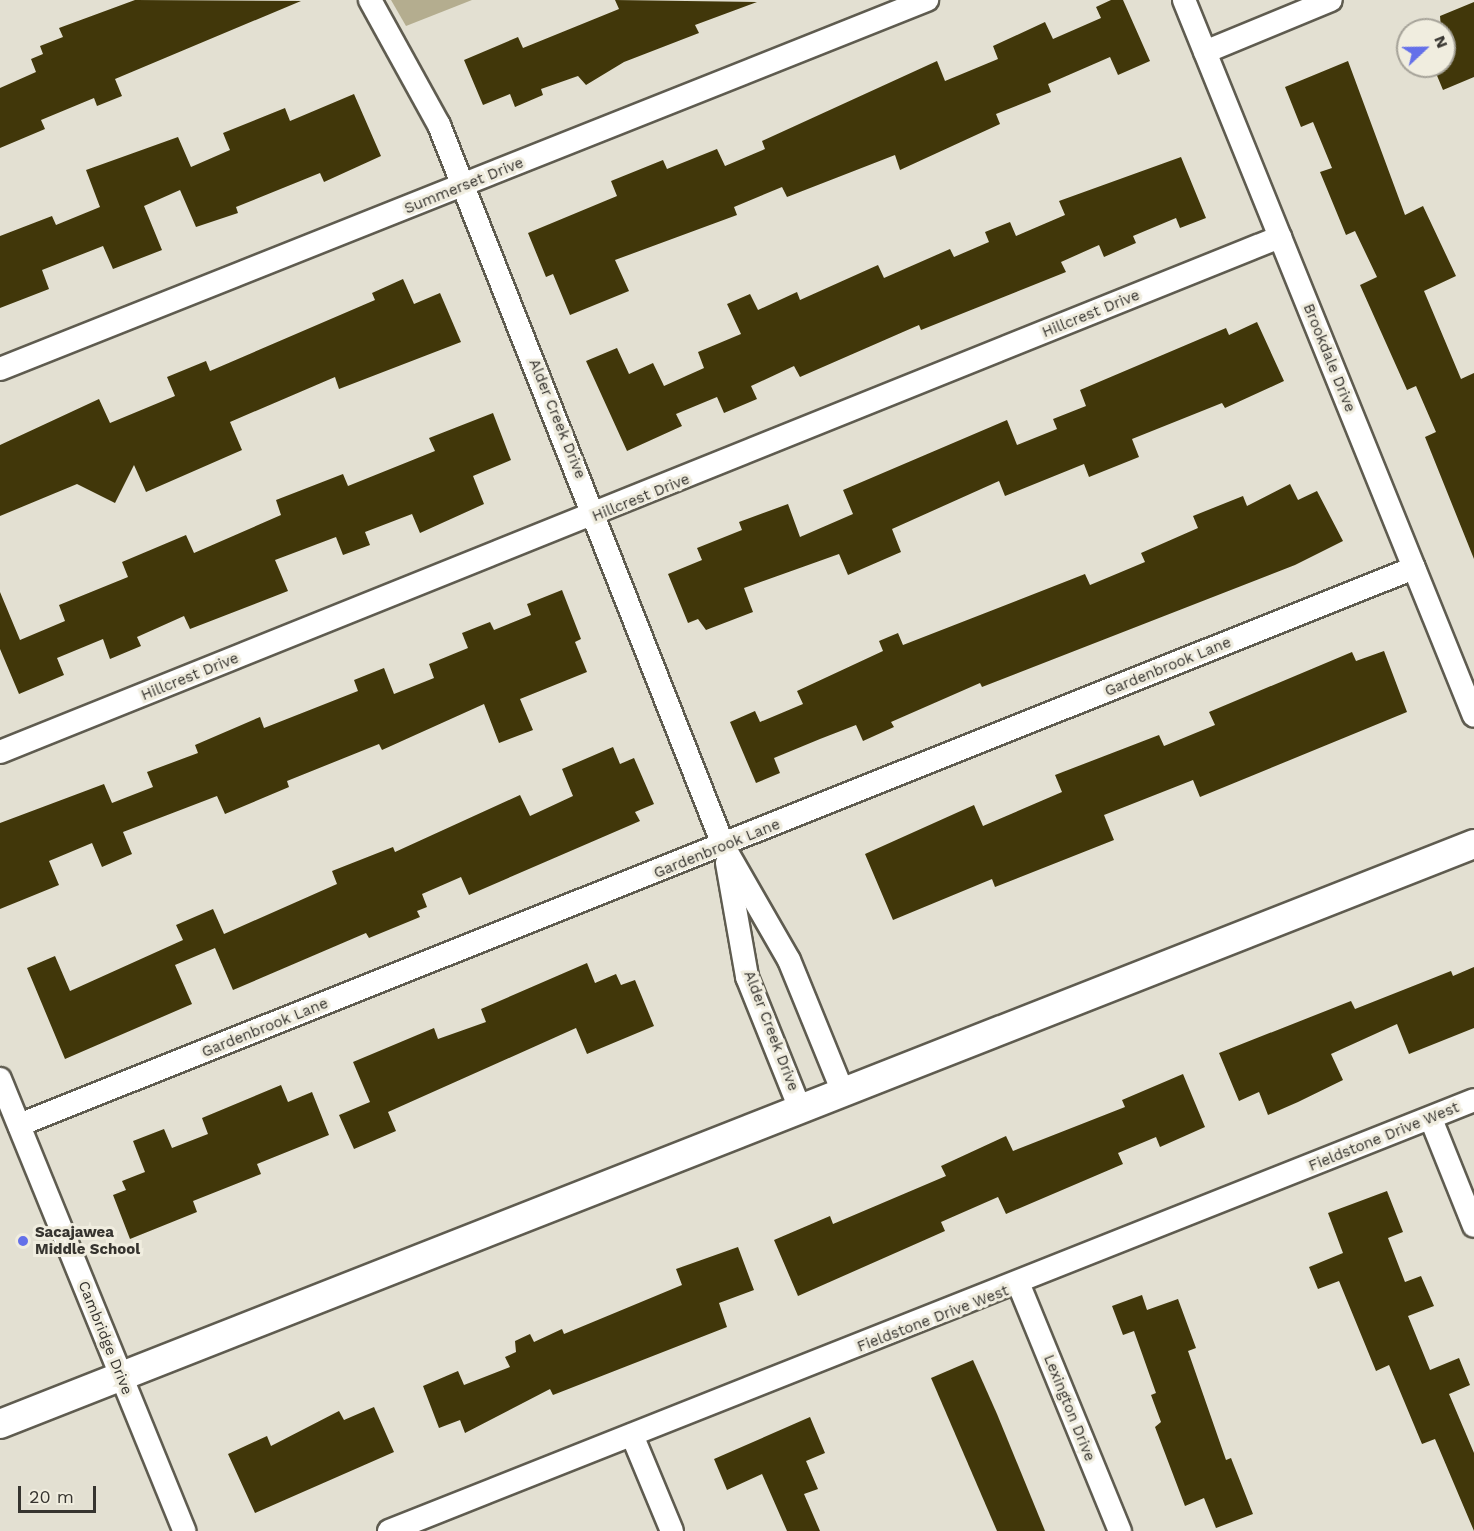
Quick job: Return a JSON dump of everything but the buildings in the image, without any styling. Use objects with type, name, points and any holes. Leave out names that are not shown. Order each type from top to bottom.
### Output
[{"type":"street","name":"Alder Creek Drive","points":[[370,0],[439,124],[596,517],[724,847],[789,960],[843,1092]]},
{"type":"street","name":"Summerset Drive","points":[[0,369],[464,187],[927,0]]},
{"type":"street","name":"Brookdale Drive","points":[[1184,0],[1474,717]]},
{"type":"street","points":[[1205,52],[1331,0]]},
{"type":"street","name":"Hillcrest Drive","points":[[0,752],[596,517],[1280,237]]},
{"type":"street","name":"Gardenbrook Lane","points":[[19,1125],[724,847],[1414,568]]},
{"type":"street","points":[[0,1424],[1474,844]]},
{"type":"street","name":"Alder Creek Drive","points":[[724,847],[747,977],[801,1109]]},
{"type":"street","name":"Cambridge Drive","points":[[0,1079],[184,1531]]},
{"type":"street","name":"Fieldstone Drive West","points":[[389,1531],[1019,1285],[1474,1100]]},
{"type":"street","points":[[1431,1119],[1474,1226]]},
{"type":"street","name":"Lexington Drive","points":[[1019,1285],[1120,1531]]},
{"type":"street","points":[[632,1435],[672,1531]]},
{"type":"shaded area","points":[[391,0],[472,0],[406,26]]},
{"type":"place","name":"Sacajawea Middle School","points":[[23,1241]]}]
